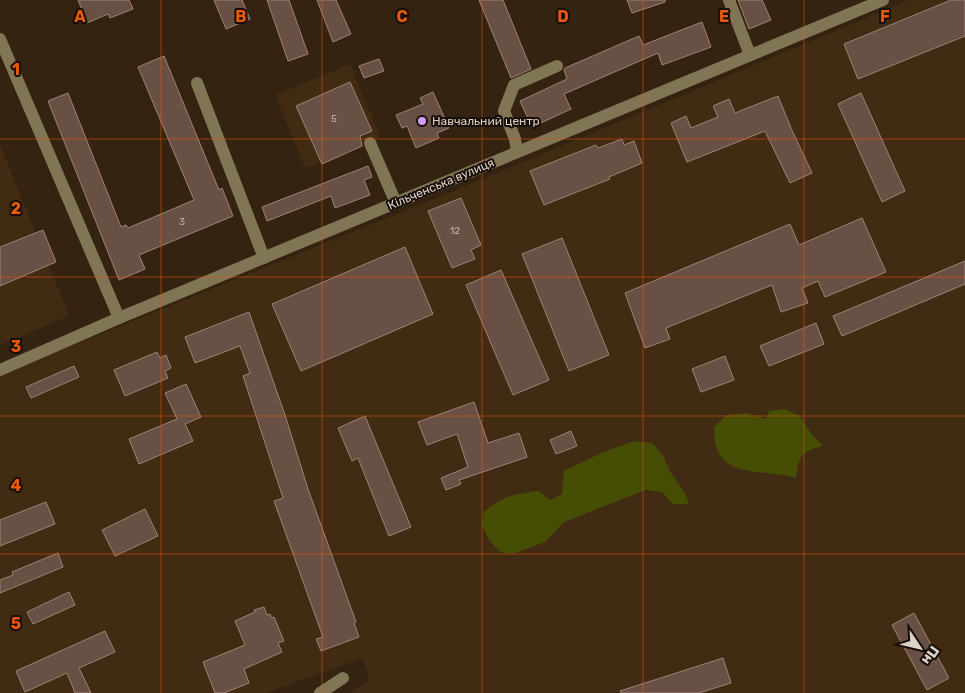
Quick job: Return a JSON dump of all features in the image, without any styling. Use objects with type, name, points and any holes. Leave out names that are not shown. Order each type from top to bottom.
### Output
[{"type":"street","points":[[729,0],[750,55]]},
{"type":"street","name":"Кільченська вулиця","points":[[0,370],[119,318],[883,0]]},
{"type":"street","points":[[0,39],[119,318]]},
{"type":"street","points":[[517,152],[515,139],[504,111],[514,85],[557,66]]},
{"type":"street","points":[[196,83],[264,258]]},
{"type":"street","points":[[370,143],[396,203]]},
{"type":"street","points":[[320,693],[343,678]]},
{"type":"shaded area","points":[[909,0],[965,0],[965,693],[350,693],[369,680],[363,658],[266,693],[0,693],[0,377],[49,355],[488,177]]},
{"type":"shaded area","points":[[350,64],[380,137],[305,168],[275,95]]},
{"type":"shaded area","points":[[0,144],[69,316],[0,345]]},
{"type":"shaded area","points":[[785,409],[800,416],[810,432],[823,446],[802,455],[798,464],[796,478],[741,469],[721,457],[716,445],[714,427],[727,415],[746,413],[766,419],[769,411]]},
{"type":"shaded area","points":[[634,441],[652,443],[663,455],[669,470],[685,493],[689,504],[673,504],[662,492],[645,490],[564,522],[545,542],[512,554],[500,552],[489,540],[482,525],[484,512],[497,502],[522,493],[538,491],[550,500],[562,494],[564,471],[599,454]]},
{"type":"building","points":[[78,0],[129,0],[133,9],[110,18],[108,14],[87,23]]},
{"type":"building","points":[[214,0],[242,0],[250,19],[226,29]]},
{"type":"building","points":[[267,0],[289,0],[308,54],[288,61]]},
{"type":"building","points":[[317,0],[336,0],[351,34],[333,42]]},
{"type":"building","points":[[479,0],[503,0],[531,69],[511,78]]},
{"type":"building","points":[[627,0],[665,0],[665,2],[632,13]]},
{"type":"building","points":[[738,0],[762,0],[771,20],[749,29]]},
{"type":"building","points":[[951,0],[965,0],[965,36],[858,79],[844,44]]},
{"type":"building","points":[[702,22],[711,47],[662,65],[658,53],[564,94],[571,109],[532,127],[520,101],[567,79],[565,68],[639,36],[643,45]]},
{"type":"building","points":[[164,56],[219,190],[222,188],[233,216],[139,255],[145,269],[119,280],[48,101],[68,93],[121,227],[126,225],[128,228],[194,200],[138,67]]},
{"type":"building","points":[[379,59],[384,71],[364,78],[359,66]]},
{"type":"building","points":[[350,82],[372,131],[360,136],[362,146],[322,164],[296,106]]},
{"type":"building","name":"Навчальний центр","points":[[433,92],[449,128],[437,133],[439,138],[416,148],[407,126],[402,128],[396,115],[423,104],[420,98]]},
{"type":"building","points":[[861,93],[905,191],[882,202],[838,104]]},
{"type":"building","points":[[778,96],[812,173],[790,183],[765,131],[687,162],[671,123],[686,116],[691,128],[718,117],[713,106],[729,99],[735,113]]},
{"type":"building","points":[[622,139],[624,145],[634,141],[642,163],[609,177],[610,179],[544,205],[530,171],[596,145],[598,148]]},
{"type":"building","points":[[368,166],[372,177],[364,180],[370,195],[335,208],[331,196],[267,221],[262,207]]},
{"type":"building","points":[[461,198],[481,245],[471,250],[475,259],[452,268],[428,211]]},
{"type":"building","points":[[862,218],[886,272],[825,297],[818,281],[802,288],[808,303],[781,312],[772,285],[666,328],[670,339],[645,348],[625,293],[790,224],[799,245]]},
{"type":"building","points":[[43,230],[56,262],[0,286],[0,247]]},
{"type":"building","points":[[562,238],[609,355],[569,371],[522,254]]},
{"type":"building","points":[[405,247],[433,314],[301,371],[272,304]]},
{"type":"building","points":[[965,261],[965,284],[842,336],[833,316]]},
{"type":"building","points":[[501,270],[549,380],[513,395],[466,285]]},
{"type":"building","points":[[249,312],[285,415],[308,489],[356,622],[354,623],[359,637],[321,651],[316,639],[323,637],[274,501],[283,498],[243,376],[250,373],[240,346],[195,363],[185,337]]},
{"type":"building","points":[[816,323],[824,344],[769,366],[760,346]]},
{"type":"building","points":[[157,352],[160,358],[166,355],[171,368],[165,371],[168,378],[125,396],[114,370]]},
{"type":"building","points":[[725,356],[734,380],[701,392],[692,369]]},
{"type":"building","points":[[74,366],[79,377],[31,398],[26,387]]},
{"type":"building","points":[[186,384],[201,417],[185,424],[193,441],[139,464],[129,439],[177,419],[165,393]]},
{"type":"building","points":[[474,402],[488,443],[519,433],[527,457],[459,480],[461,484],[446,490],[441,478],[468,467],[457,434],[427,445],[418,422]]},
{"type":"building","points":[[365,416],[411,527],[389,536],[358,458],[352,461],[338,428]]},
{"type":"building","points":[[571,431],[577,446],[556,454],[550,440]]},
{"type":"building","points":[[46,502],[55,524],[0,546],[0,520]]},
{"type":"building","points":[[145,509],[158,536],[115,556],[102,530]]},
{"type":"building","points":[[58,553],[63,567],[0,593],[0,580],[13,575],[12,572]]},
{"type":"building","points":[[69,592],[75,605],[33,624],[27,612]]},
{"type":"building","points":[[264,607],[267,615],[270,614],[272,618],[274,617],[284,641],[278,643],[282,652],[244,669],[249,683],[224,693],[215,693],[203,662],[245,645],[235,621],[255,612],[254,610]]},
{"type":"building","points":[[914,613],[949,678],[927,690],[892,625]]},
{"type":"building","points":[[105,631],[115,652],[79,668],[91,693],[75,693],[67,673],[25,692],[16,671]]},
{"type":"building","points":[[723,658],[731,683],[699,693],[621,693],[620,691]]},
{"type":"place","name":"Навчальний центр","points":[[422,121]]}]
